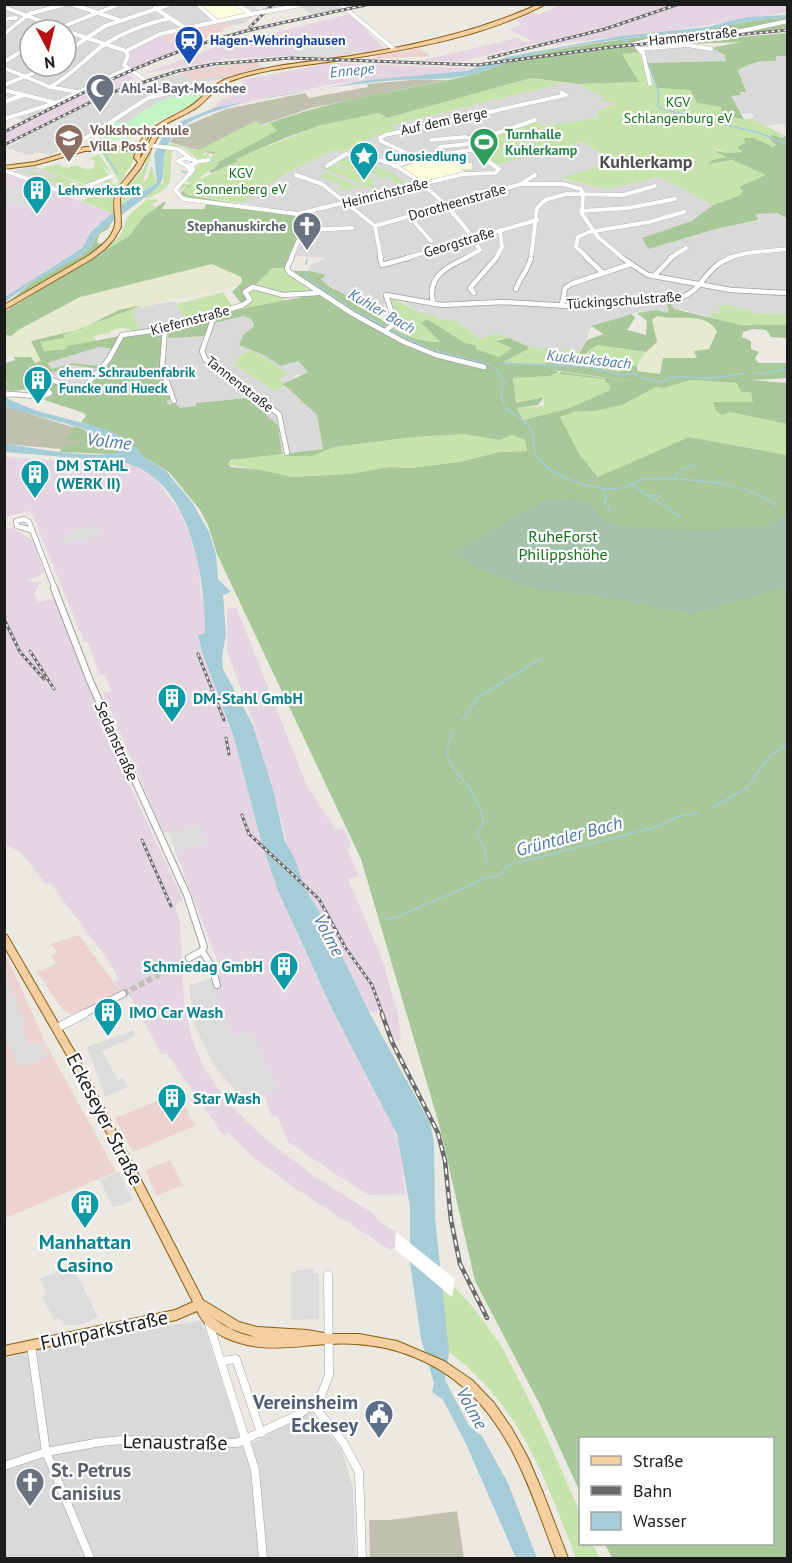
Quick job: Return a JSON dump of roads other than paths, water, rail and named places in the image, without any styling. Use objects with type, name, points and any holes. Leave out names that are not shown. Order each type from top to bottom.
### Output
[{"type":"main road","points":[[121,143],[146,136],[161,124],[199,104],[217,89],[243,78],[285,67],[469,35],[544,4]]},
{"type":"main road","points":[[4,308],[99,251],[111,239],[120,222],[117,206],[119,192],[141,162],[137,158],[144,146],[164,128],[201,106],[217,89]]},
{"type":"main road","points":[[144,146],[146,136]]},
{"type":"main road","points":[[7,168],[103,143],[144,146]]},
{"type":"main road","points":[[70,151],[100,147],[144,146]]},
{"type":"main road","name":"Eckeseyer Straße","points":[[4,936],[57,1028],[208,1321]]},
{"type":"main road","points":[[201,1304],[247,1330],[274,1334],[308,1333],[330,1338],[379,1341],[412,1351],[455,1372],[485,1398],[512,1437],[562,1558]]},
{"type":"main road","name":"Fuhrparkstraße","points":[[4,1351],[176,1315],[201,1304]]},
{"type":"main road","points":[[208,1321],[228,1334],[261,1344],[308,1343],[330,1338]]},
{"type":"street","points":[[4,7],[13,4]]},
{"type":"street","points":[[6,30],[27,16],[69,4],[119,20]]},
{"type":"street","points":[[78,19],[120,4]]},
{"type":"street","points":[[148,4],[185,28]]},
{"type":"street","points":[[78,43],[119,20],[171,4]]},
{"type":"street","points":[[197,4],[216,21]]},
{"type":"street","points":[[237,4],[251,14]]},
{"type":"street","points":[[163,93],[124,65],[128,52],[153,36],[306,4]]},
{"type":"street","points":[[340,4],[392,50]]},
{"type":"street","points":[[4,7],[31,18]]},
{"type":"street","points":[[4,19],[16,18],[6,30]]},
{"type":"street","points":[[50,87],[70,76],[105,44],[150,23],[170,18]]},
{"type":"street","name":"Hammerstraße","points":[[637,46],[668,36],[712,36],[788,21]]},
{"type":"street","points":[[78,35],[128,52]]},
{"type":"street","points":[[651,84],[650,71],[637,46],[688,45],[711,48]]},
{"type":"street","points":[[4,62],[18,53]]},
{"type":"street","points":[[4,120],[78,92],[128,68]]},
{"type":"street","points":[[4,85],[24,78]]},
{"type":"street","points":[[29,78],[50,87],[78,92]]},
{"type":"street","points":[[70,151],[126,110],[163,93],[196,87],[217,89]]},
{"type":"street","points":[[4,90],[54,102]]},
{"type":"street","name":"Auf dem Berge","points":[[395,166],[409,162],[413,156],[381,141],[380,138],[385,135],[566,95],[562,93]]},
{"type":"street","points":[[4,102],[25,95]]},
{"type":"street","points":[[431,140],[465,137],[472,139],[535,120]]},
{"type":"street","points":[[93,135],[103,143]]},
{"type":"street","points":[[439,147],[468,144],[472,139]]},
{"type":"street","points":[[445,154],[471,150],[468,144]]},
{"type":"street","points":[[144,146],[172,148],[185,153],[191,162],[191,172],[175,190],[183,200],[297,214],[303,230],[287,268],[318,293],[357,318],[388,329],[421,350],[484,367]]},
{"type":"street","name":"Heinrichstraße","points":[[297,214],[472,172],[490,174],[499,169],[471,150]]},
{"type":"street","points":[[327,166],[346,154],[395,166],[444,206],[474,238],[480,250],[435,277],[430,290],[433,303]]},
{"type":"street","points":[[7,168],[70,194],[112,176]]},
{"type":"street","points":[[296,175],[322,184],[375,226]]},
{"type":"street","name":"Dorotheenstraße","points":[[375,226],[521,184],[536,175]]},
{"type":"street","points":[[521,184],[569,185],[582,190],[581,211],[593,231],[611,250],[654,276],[699,285],[712,268],[727,259],[741,254],[788,249]]},
{"type":"street","points":[[516,289],[519,279],[529,265],[537,208],[546,201],[564,194],[622,195],[654,186]]},
{"type":"street","points":[[581,211],[628,208],[675,199]]},
{"type":"street","points":[[602,272],[576,247],[578,237],[593,231],[646,222],[684,212]]},
{"type":"street","points":[[409,216],[431,241]]},
{"type":"street","name":"Georgstraße","points":[[375,226],[382,265],[537,220]]},
{"type":"street","points":[[646,222],[651,227]]},
{"type":"street","points":[[636,224],[640,229]]},
{"type":"street","points":[[625,226],[630,231]]},
{"type":"street","points":[[303,230],[352,228]]},
{"type":"street","points":[[614,228],[620,233]]},
{"type":"street","points":[[474,293],[470,288],[475,280],[497,258],[501,241],[500,230]]},
{"type":"street","points":[[654,276],[668,260],[686,248]]},
{"type":"street","points":[[562,305],[566,288],[579,280],[631,264]]},
{"type":"street","name":"Tückingschulstraße","points":[[388,329],[395,323],[384,296],[433,303],[508,302],[592,305],[686,296],[694,293],[699,285],[788,293]]},
{"type":"street","name":"Kiefernstraße","points":[[4,395],[20,391],[41,398],[47,396],[50,393],[48,390],[33,378],[38,374],[47,375],[71,389],[84,388],[123,335],[165,329],[248,302],[249,297],[246,292],[253,287],[283,295],[318,293]]},
{"type":"street","name":"Tannenstraße","points":[[215,314],[202,351],[204,359],[279,414],[287,453]]},
{"type":"street","points":[[165,329],[162,368],[174,401]]},
{"type":"street","name":"Sedanstraße","points":[[31,530],[90,681],[187,896],[204,947],[202,951],[212,967],[218,985]]},
{"type":"street","points":[[189,958],[202,951]]},
{"type":"street","points":[[57,1028],[123,994]]},
{"type":"street","points":[[327,1275],[330,1338],[328,1375],[320,1398],[313,1405],[343,1442],[359,1472],[362,1558]]},
{"type":"street","points":[[208,1321],[255,1470],[263,1558]]},
{"type":"street","points":[[31,1345],[46,1452],[90,1558]]},
{"type":"street","points":[[222,1361],[236,1359],[261,1433]]},
{"type":"street","name":"Lenaustraße","points":[[4,1466],[46,1452],[123,1440],[230,1443],[246,1440],[313,1405]]},
{"type":"water","points":[[787,15],[787,18],[566,48],[524,57],[459,77],[396,80],[316,89],[369,80],[466,71],[507,57],[621,36],[707,27],[747,17]]},
{"type":"water","points":[[257,100],[207,114],[176,132],[169,141],[164,158],[163,175],[157,188],[98,233],[91,247],[82,255],[31,283],[5,302],[5,297],[83,247],[90,233],[100,223],[128,200],[157,183],[154,155],[162,137],[182,121],[217,107]]},
{"type":"water","name":"Volme","points":[[4,397],[34,410],[105,429],[129,440],[141,455],[166,471],[192,502],[209,532],[216,555],[218,579],[231,592],[223,595],[226,635],[222,656],[223,669],[253,725],[274,793],[285,842],[294,857],[306,890],[327,924],[369,1012],[430,1123],[434,1142],[435,1217],[449,1352],[445,1380],[469,1426],[482,1436],[508,1483],[537,1558],[516,1558],[466,1444],[443,1400],[432,1392],[434,1383],[421,1339],[410,1262],[410,1207],[397,1134],[333,1011],[278,891],[262,844],[233,735],[202,652],[198,635],[205,633],[202,586],[190,535],[180,511],[167,491],[150,474],[129,464],[108,460],[5,452],[5,444],[99,455],[123,450],[116,443],[88,431],[7,407]]},
{"type":"waterway","name":"Ennepe","points":[[621,39],[629,41]]},
{"type":"waterway","points":[[648,63],[659,93],[658,106],[662,109],[760,133],[788,145]]},
{"type":"waterway","points":[[102,150],[118,174]]},
{"type":"waterway","points":[[182,171],[186,173]]},
{"type":"waterway","points":[[74,270],[104,252]]},
{"type":"waterway","name":"Kuhler Bach","points":[[306,264],[307,260]]},
{"type":"waterway","name":"Kuhler Bach","points":[[304,272],[306,277],[359,313],[387,327]]},
{"type":"waterway","points":[[11,307],[18,302]]},
{"type":"waterway","name":"Kuhler Bach","points":[[391,330],[429,349],[491,365]]},
{"type":"waterway","name":"Kuckucksbach","points":[[500,363],[589,367],[622,375],[635,373],[641,378],[660,382],[673,377],[715,378],[746,373]]},
{"type":"waterway","name":"Kuhler Bach","points":[[495,368],[506,384],[501,388],[505,406],[523,420],[531,430],[537,456],[543,464],[575,481],[602,488]]},
{"type":"waterway","name":"Kuckucksbach","points":[[755,373],[770,373],[788,368]]},
{"type":"waterway","points":[[674,479],[680,470],[694,465]]},
{"type":"waterway","points":[[715,483],[721,478]]},
{"type":"waterway","points":[[602,488],[620,488],[646,479],[674,479]]},
{"type":"waterway","points":[[674,479],[715,483]]},
{"type":"waterway","points":[[715,483],[750,492],[765,498],[777,507]]},
{"type":"waterway","points":[[632,485],[647,495]]},
{"type":"waterway","points":[[602,488],[607,498],[604,502],[610,509],[608,512]]},
{"type":"waterway","points":[[647,495],[661,496]]},
{"type":"waterway","points":[[647,495],[681,517]]},
{"type":"waterway","points":[[462,720],[479,697],[541,658]]},
{"type":"waterway","points":[[454,730],[447,750],[448,758],[472,792],[479,807],[484,823],[477,832],[485,850],[487,866]]},
{"type":"waterway","name":"Grüntaler Bach","points":[[713,807],[747,788],[770,756],[788,743]]},
{"type":"waterway","name":"Grüntaler Bach","points":[[384,920],[400,916],[486,878],[498,876],[508,865],[652,828],[677,817],[699,813]]},
{"type":"tunnel","points":[[123,994],[189,958]]},
{"type":"railway","points":[[250,27],[273,4]]},
{"type":"railway","points":[[4,132],[101,84],[175,53],[243,32],[370,4]]},
{"type":"railway","points":[[489,58],[605,29],[679,4]]},
{"type":"railway","points":[[4,145],[107,94],[178,71],[214,64],[291,58],[477,65],[612,47],[788,30]]},
{"type":"railway","points":[[4,619],[20,652],[44,679]]},
{"type":"railway","points":[[30,651],[54,689]]},
{"type":"railway","points":[[198,654],[224,720]]},
{"type":"railway","points":[[226,738],[229,754]]},
{"type":"railway","points":[[242,815],[249,834],[319,899],[345,947],[372,985],[383,1015]]},
{"type":"railway","points":[[142,840],[171,906]]},
{"type":"railway","points":[[382,1014],[392,1042],[438,1133],[445,1161],[451,1220],[460,1264],[487,1318]]},
{"type":"place","name":"Hagen-Wehringhausen","points":[[189,66]]},
{"type":"place","name":"Ahl-al-Bayt-Moschee","points":[[100,114]]},
{"type":"place","name":"Volkshochschule Villa Post","points":[[69,164]]},
{"type":"place","name":"Turnhalle Kuhlerkamp","points":[[484,168]]},
{"type":"place","name":"Cunosiedlung","points":[[364,182]]},
{"type":"place","name":"Lehrwerkstatt","points":[[37,216]]},
{"type":"place","name":"Stephanuskirche","points":[[307,252]]},
{"type":"place","name":"ehem. Schraubenfabrik Funcke und Hueck","points":[[38,406]]},
{"type":"place","name":"DM STAHL (WERK II)","points":[[35,500]]},
{"type":"place","name":"DM-Stahl GmbH","points":[[172,724]]},
{"type":"place","name":"Schmiedag GmbH","points":[[284,992]]},
{"type":"place","name":"IMO Car Wash","points":[[108,1038]]},
{"type":"place","name":"Star Wash","points":[[172,1124]]},
{"type":"place","name":"Manhattan Casino","points":[[85,1230]]},
{"type":"place","name":"Vereinsheim Eckesey","points":[[379,1440]]},
{"type":"place","name":"St. Petrus Canisius","points":[[30,1508]]},
{"type":"district","name":"Kuhlerkamp","points":[[646,161]]},
{"type":"park label","name":"KGV Schlangenburg eV","points":[[678,110]]},
{"type":"park label","name":"KGV Sonnenberg eV","points":[[241,182]]},
{"type":"park label","name":"RuheForst Philippshöhe","points":[[563,545]]}]
